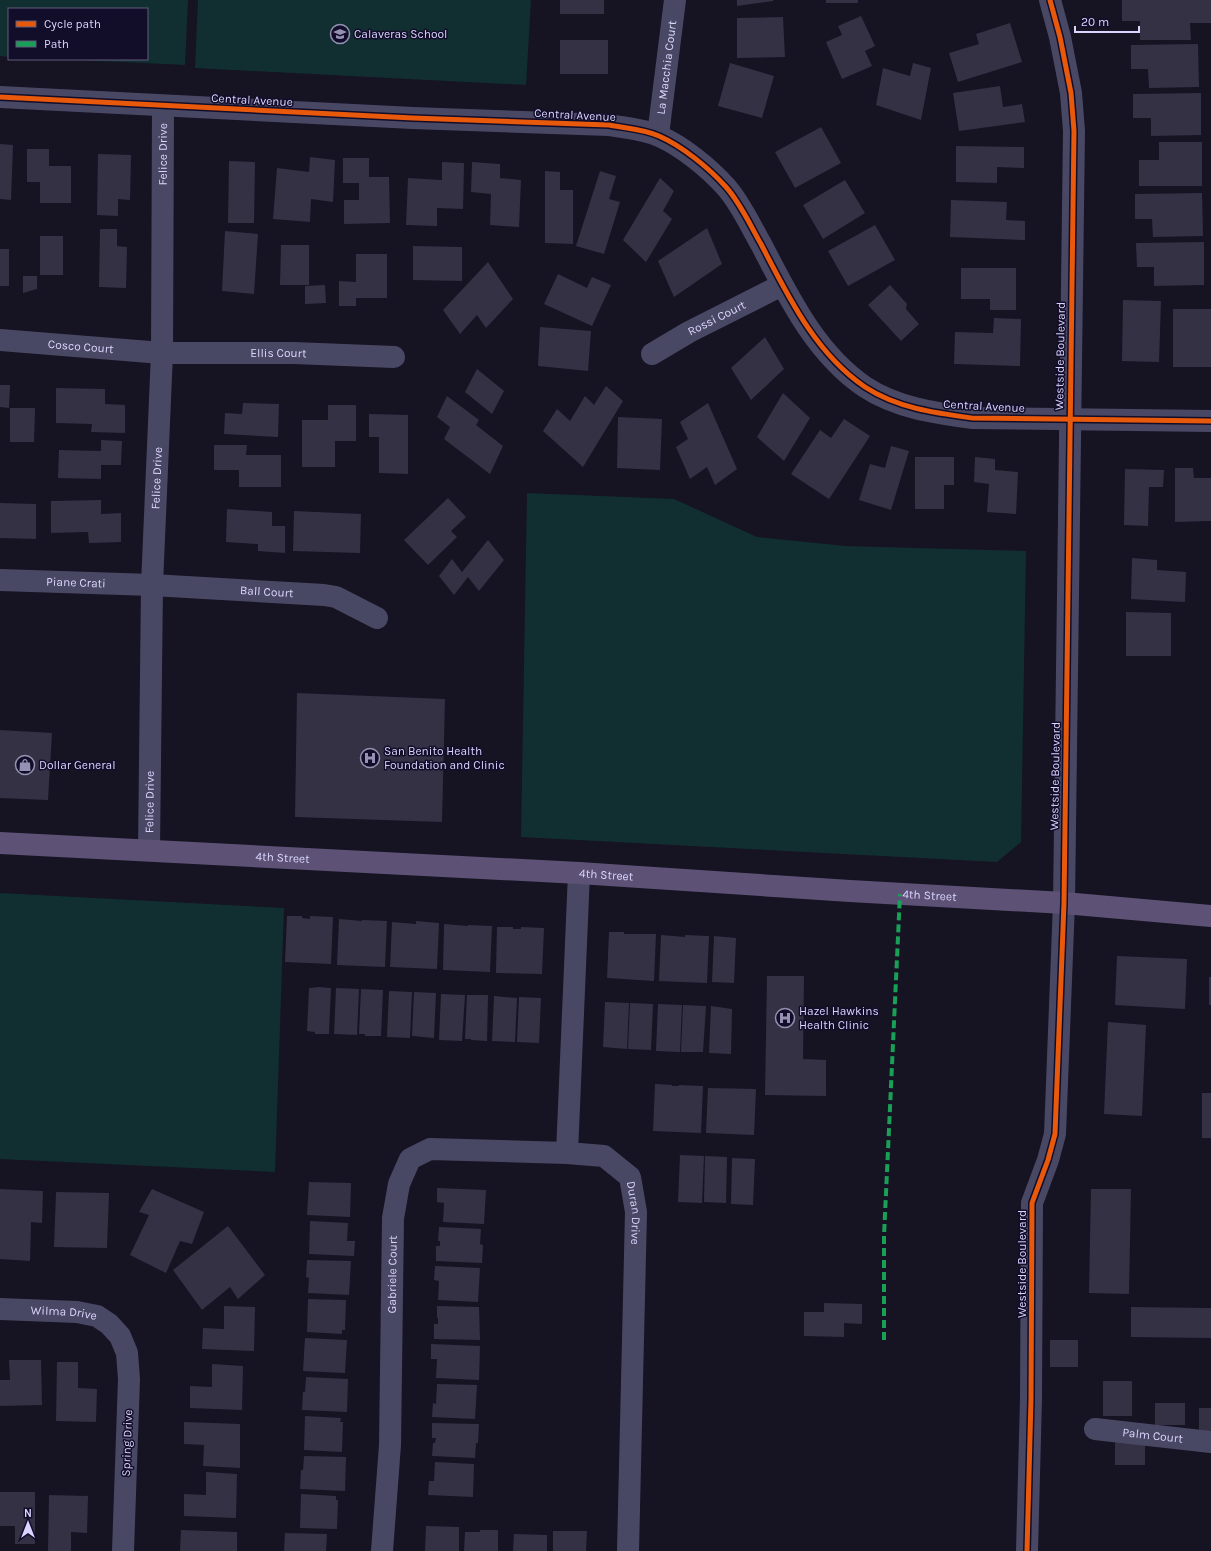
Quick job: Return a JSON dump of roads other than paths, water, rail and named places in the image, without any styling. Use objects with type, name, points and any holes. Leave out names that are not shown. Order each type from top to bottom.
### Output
[{"type":"main road","name":"4th Street","points":[[0,843],[579,873],[850,891],[1064,902],[1211,916]]},
{"type":"street","name":"La Macchia Court","points":[[658,135],[675,0]]},
{"type":"street","name":"Westside Boulevard","points":[[1027,1551],[1031,1399],[1032,1203],[1048,1160],[1055,1134],[1064,902],[1069,418],[1074,131],[1071,93],[1060,37],[1050,0]]},
{"type":"street","name":"Central Avenue","points":[[0,97],[405,118],[609,125],[640,130],[658,135],[695,158],[726,187],[742,209],[782,285],[811,333],[840,367],[865,387],[885,398],[932,413],[972,418],[1069,418],[1211,421]]},
{"type":"street","name":"Felice Drive","points":[[149,850],[152,585],[162,352],[164,106]]},
{"type":"street","name":"Rossi Court","points":[[652,354],[689,332],[782,285]]},
{"type":"street","name":"Cosco Court","points":[[0,340],[162,352]]},
{"type":"street","name":"Ellis Court","points":[[162,352],[294,353],[394,357]]},
{"type":"street","name":"Piane Crati","points":[[0,580],[152,585]]},
{"type":"street","name":"Ball Court","points":[[152,585],[324,595],[336,597],[377,618]]},
{"type":"street","points":[[568,1153],[579,873]]},
{"type":"street","name":"Gabriele Court","points":[[382,1551],[390,1445],[393,1218],[399,1184],[410,1158],[430,1149],[568,1153]]},
{"type":"street","name":"Duran Drive","points":[[568,1153],[604,1156],[630,1177],[636,1212],[628,1551]]},
{"type":"street","name":"Wilma Drive","points":[[0,1309],[77,1312],[97,1316],[109,1324],[120,1336]]},
{"type":"street","name":"Spring Drive","points":[[120,1336],[127,1352],[129,1378],[123,1551]]},
{"type":"street","name":"Palm Court","points":[[1095,1429],[1211,1442]]},
{"type":"place","name":"Calaveras School","points":[[340,34]]},
{"type":"place","name":"San Benito Health Foundation and Clinic","points":[[370,758]]},
{"type":"place","name":"Dollar General","points":[[25,765]]},
{"type":"place","name":"Hazel Hawkins Health Clinic","points":[[785,1018]]}]
